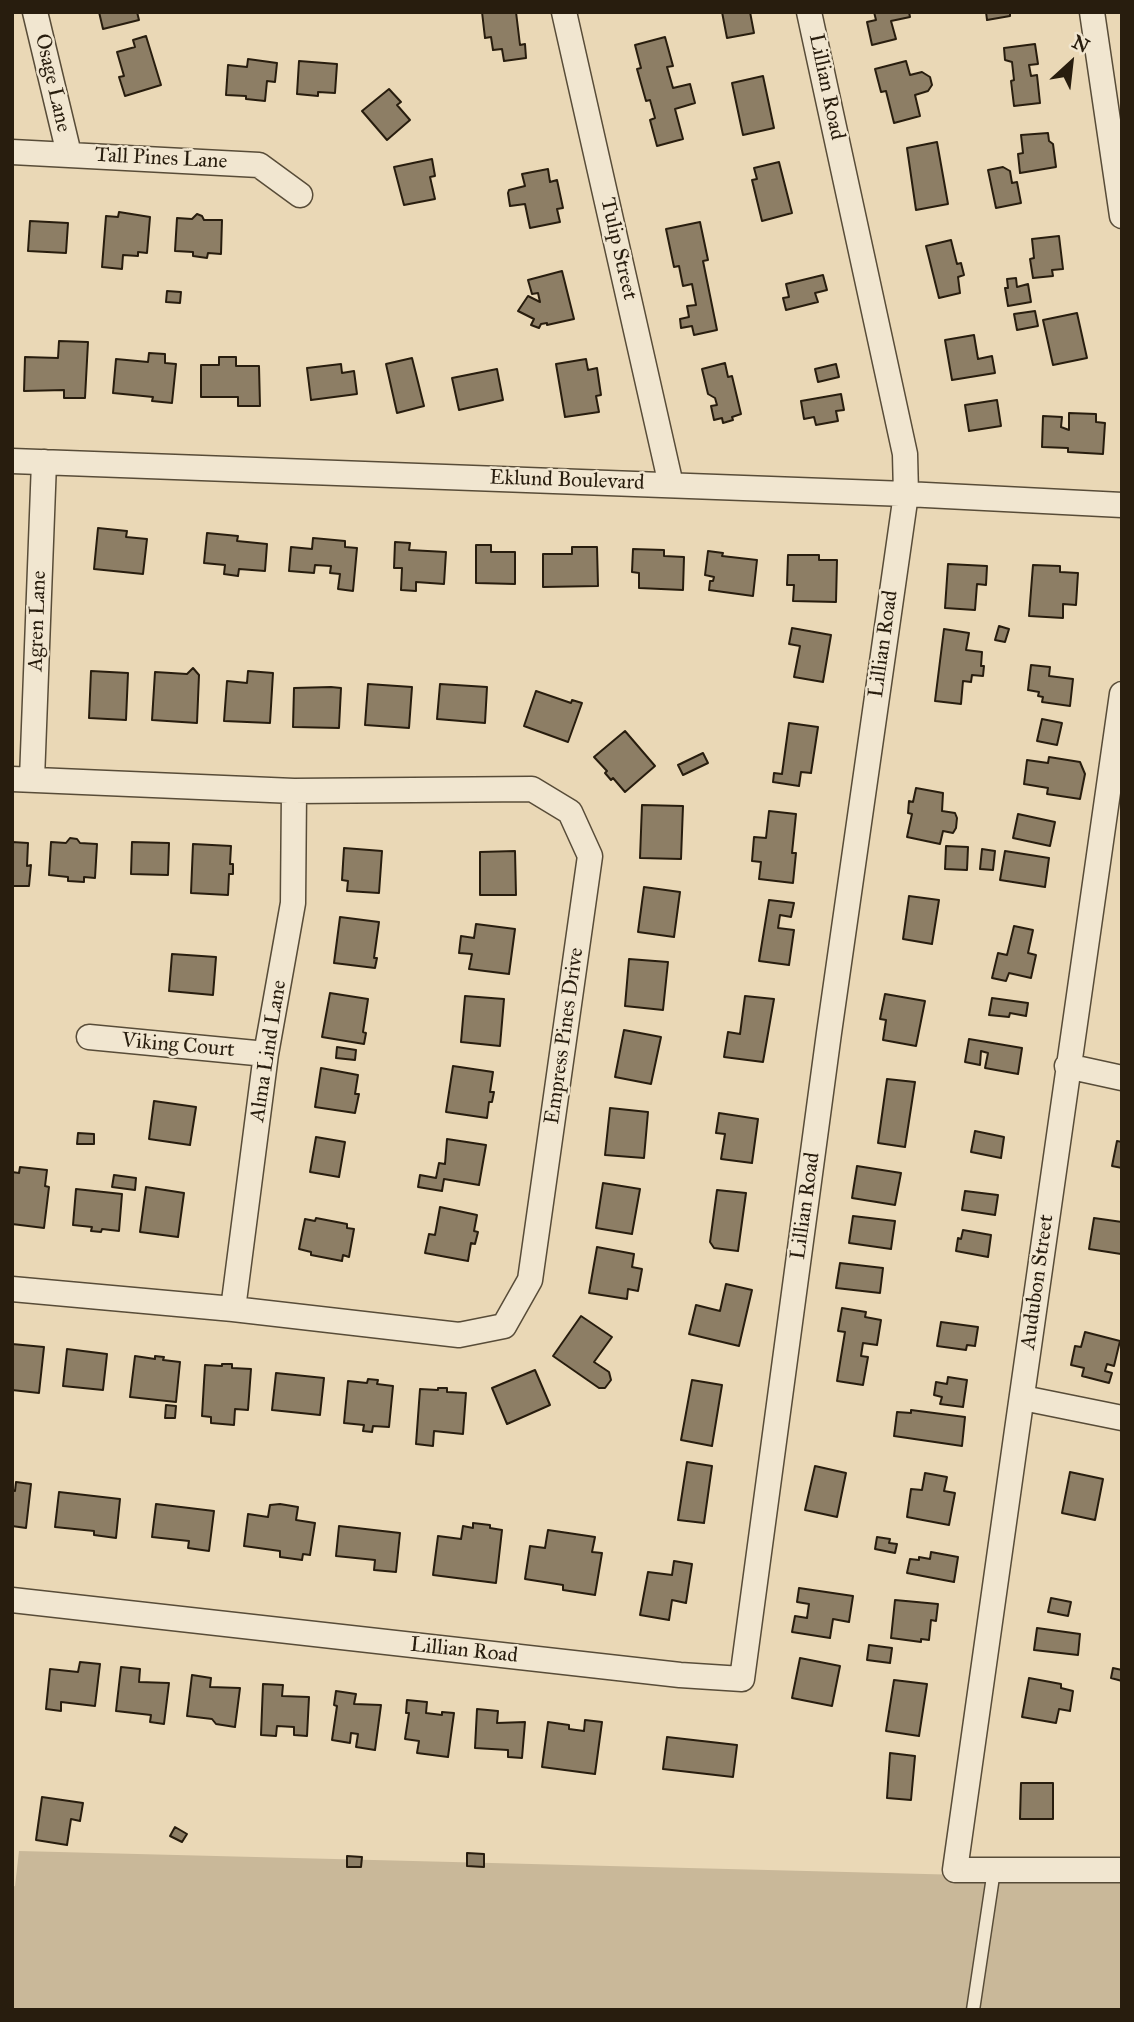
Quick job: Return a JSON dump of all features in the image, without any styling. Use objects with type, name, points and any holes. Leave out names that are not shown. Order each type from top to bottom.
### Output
[{"type":"street","name":"Osage Lane","points":[[35,12],[69,154]]},
{"type":"street","name":"Tulip Street","points":[[564,12],[671,485]]},
{"type":"street","name":"Lillian Road","points":[[12,1600],[680,1675],[742,1679],[906,494],[905,454],[809,12]]},
{"type":"street","points":[[1092,12],[1122,216]]},
{"type":"street","name":"Tall Pines Lane","points":[[12,152],[259,165],[300,195]]},
{"type":"street","name":"Eklund Boulevard","points":[[12,461],[906,494],[1122,505]]},
{"type":"street","name":"Agren Lane","points":[[22,779],[44,463]]},
{"type":"street","name":"Audubon Street","points":[[994,1870],[955,1870],[1023,1398],[1067,1066],[1122,694]]},
{"type":"street","name":"Empress Pines Drive","points":[[12,1289],[459,1335],[504,1326],[530,1280],[590,856],[570,812],[532,789],[294,791],[22,779]]},
{"type":"street","name":"Alma Lind Lane","points":[[233,1310],[266,1054],[293,903],[294,791]]},
{"type":"street","name":"Viking Court","points":[[89,1038],[266,1054]]},
{"type":"street","points":[[1067,1066],[1122,1078]]},
{"type":"street","points":[[1023,1398],[1122,1418]]},
{"type":"street","points":[[994,1870],[1122,1870]]},
{"type":"lane","points":[[973,2010],[994,1870]]},
{"type":"shaded area","points":[[19,1851],[1122,1879],[1122,2010],[12,2010],[12,1887],[15,1886]]},
{"type":"building","points":[[99,12],[137,12],[139,20],[103,29]]},
{"type":"building","points":[[482,12],[516,12],[520,45],[525,44],[526,58],[504,61],[502,49],[493,50],[491,37],[485,38]]},
{"type":"building","points":[[722,12],[750,12],[754,33],[727,38]]},
{"type":"building","points":[[874,12],[909,12],[910,17],[891,21],[896,39],[872,45],[867,22],[876,20]]},
{"type":"building","points":[[986,12],[1010,12],[1010,16],[987,20]]},
{"type":"building","points":[[146,36],[161,85],[125,96],[119,77],[124,76],[117,52],[135,47],[133,40]]},
{"type":"building","points":[[665,37],[673,66],[667,67],[673,88],[690,84],[695,103],[675,109],[683,139],[657,146],[650,120],[655,118],[650,100],[646,101],[637,69],[641,68],[635,45]]},
{"type":"building","points":[[1035,44],[1038,64],[1029,65],[1031,76],[1037,75],[1040,103],[1014,106],[1012,62],[1005,60],[1004,48]]},
{"type":"building","points":[[248,59],[277,63],[275,82],[267,81],[265,101],[226,95],[228,65],[247,67]]},
{"type":"building","points":[[299,61],[337,64],[335,93],[318,92],[318,96],[297,94]]},
{"type":"building","points":[[906,61],[910,75],[922,72],[930,77],[932,85],[928,91],[915,95],[920,116],[894,123],[886,91],[881,92],[875,69]]},
{"type":"building","points":[[763,76],[774,128],[743,135],[732,83]]},
{"type":"building","points":[[389,89],[401,102],[397,105],[410,120],[387,140],[362,111]]},
{"type":"building","points":[[1048,133],[1049,141],[1053,144],[1056,167],[1020,173],[1018,154],[1023,153],[1021,135]]},
{"type":"building","points":[[937,142],[948,204],[916,210],[907,148]]},
{"type":"building","points":[[432,159],[435,176],[430,177],[435,199],[404,205],[394,167]]},
{"type":"building","points":[[779,162],[792,213],[762,221],[752,180],[757,179],[754,168]]},
{"type":"building","points":[[1003,167],[1010,171],[1012,183],[1017,182],[1021,203],[996,208],[988,170]]},
{"type":"building","points":[[548,169],[550,182],[557,180],[563,208],[557,209],[560,222],[530,228],[525,204],[510,206],[508,193],[509,190],[525,186],[522,174]]},
{"type":"building","points":[[119,212],[150,217],[147,253],[138,252],[138,256],[123,255],[122,269],[102,267],[106,216],[118,217]]},
{"type":"building","points":[[197,214],[204,220],[222,220],[221,254],[208,253],[207,258],[193,256],[193,252],[175,251],[177,218],[192,219]]},
{"type":"building","points":[[30,221],[68,223],[66,253],[28,251]]},
{"type":"building","points":[[700,222],[708,260],[703,261],[717,330],[694,335],[692,326],[681,328],[680,319],[689,317],[687,306],[696,305],[692,284],[683,286],[679,266],[674,267],[666,229]]},
{"type":"building","points":[[1059,236],[1063,269],[1052,270],[1053,276],[1033,278],[1030,259],[1034,258],[1032,239]]},
{"type":"building","points":[[951,240],[957,264],[961,263],[964,275],[958,277],[960,293],[939,298],[926,246]]},
{"type":"building","points":[[562,271],[574,319],[541,324],[539,328],[531,325],[534,319],[518,311],[528,296],[540,302],[538,293],[532,294],[528,280]]},
{"type":"building","points":[[823,275],[827,290],[815,293],[818,302],[786,310],[783,298],[789,297],[786,284]]},
{"type":"building","points":[[1016,278],[1017,287],[1028,284],[1031,302],[1008,306],[1005,288],[1008,288],[1007,279]]},
{"type":"building","points":[[167,291],[181,292],[180,303],[166,302]]},
{"type":"building","points":[[1035,311],[1038,326],[1017,330],[1014,314]]},
{"type":"building","points":[[1077,313],[1087,358],[1053,365],[1043,320]]},
{"type":"building","points":[[974,335],[978,359],[992,356],[995,373],[952,380],[945,340]]},
{"type":"building","points":[[59,341],[88,342],[85,398],[64,398],[64,390],[24,391],[25,357],[58,358]]},
{"type":"building","points":[[149,353],[165,354],[165,363],[176,364],[172,403],[152,401],[153,397],[113,393],[116,359],[148,362]]},
{"type":"building","points":[[219,357],[236,357],[236,366],[259,366],[260,406],[238,406],[238,397],[201,397],[201,365],[219,365]]},
{"type":"building","points":[[412,358],[424,406],[397,413],[386,364]]},
{"type":"building","points":[[586,359],[588,370],[597,368],[601,395],[596,396],[599,412],[565,417],[556,364]]},
{"type":"building","points":[[725,363],[728,377],[732,376],[741,414],[723,423],[722,418],[714,420],[711,406],[717,405],[715,398],[708,394],[702,369]]},
{"type":"building","points":[[341,364],[342,373],[354,371],[357,394],[311,400],[307,368]]},
{"type":"building","points":[[836,364],[839,377],[818,382],[815,369]]},
{"type":"building","points":[[497,369],[503,400],[459,410],[452,378]]},
{"type":"building","points":[[841,394],[844,410],[836,411],[838,421],[816,425],[814,417],[804,419],[801,401]]},
{"type":"building","points":[[997,400],[1001,426],[969,431],[965,405]]},
{"type":"building","points":[[1069,413],[1096,414],[1096,422],[1105,423],[1103,454],[1042,447],[1043,416],[1062,417],[1061,427],[1069,430]]},
{"type":"building","points":[[98,528],[127,531],[126,537],[147,539],[143,574],[94,569]]},
{"type":"building","points":[[207,533],[238,536],[237,541],[267,544],[265,571],[239,569],[238,576],[224,574],[225,565],[204,563]]},
{"type":"building","points":[[313,538],[345,541],[345,547],[357,548],[353,591],[338,589],[340,574],[330,573],[331,566],[315,565],[314,573],[289,571],[291,547],[312,549]]},
{"type":"building","points":[[395,542],[410,543],[409,550],[446,552],[444,584],[416,582],[416,591],[401,590],[402,568],[394,568]]},
{"type":"building","points":[[476,545],[491,545],[491,552],[515,552],[515,584],[476,583]]},
{"type":"building","points":[[572,547],[597,547],[598,586],[543,587],[543,554],[572,554]]},
{"type":"building","points":[[633,549],[664,550],[664,556],[684,557],[683,590],[639,588],[639,573],[632,572]]},
{"type":"building","points":[[708,551],[723,553],[722,556],[757,560],[753,596],[709,590],[710,581],[713,581],[714,577],[705,575]]},
{"type":"building","points":[[788,555],[819,555],[819,560],[837,560],[836,602],[793,601],[794,585],[787,585]]},
{"type":"building","points":[[948,564],[987,566],[986,585],[977,584],[975,610],[945,608]]},
{"type":"building","points":[[1033,565],[1060,566],[1060,572],[1078,573],[1076,605],[1063,604],[1063,618],[1029,616]]},
{"type":"building","points":[[999,626],[1009,629],[1005,642],[995,640]]},
{"type":"building","points":[[792,628],[831,635],[823,682],[794,677],[800,646],[789,644]]},
{"type":"building","points":[[944,629],[969,633],[966,650],[982,652],[983,676],[972,675],[971,682],[963,681],[961,704],[935,701]]},
{"type":"building","points":[[1031,665],[1050,667],[1049,676],[1073,679],[1070,706],[1042,702],[1043,697],[1038,696],[1039,692],[1028,690]]},
{"type":"building","points":[[193,668],[199,675],[197,723],[152,720],[155,672],[187,674]]},
{"type":"building","points":[[91,671],[128,673],[126,720],[89,718]]},
{"type":"building","points":[[248,671],[273,673],[270,723],[224,721],[227,681],[247,683]]},
{"type":"building","points":[[368,684],[412,687],[409,728],[365,725]]},
{"type":"building","points":[[440,684],[487,687],[485,723],[437,719]]},
{"type":"building","points":[[294,688],[341,688],[339,728],[293,727]]},
{"type":"building","points":[[536,691],[571,703],[572,700],[582,703],[568,742],[524,726]]},
{"type":"building","points":[[1042,719],[1062,723],[1057,745],[1037,741]]},
{"type":"building","points":[[789,723],[818,727],[811,773],[801,772],[799,786],[773,782],[774,773],[782,774]]},
{"type":"building","points":[[625,731],[655,766],[625,792],[613,778],[611,780],[605,773],[607,771],[594,757]]},
{"type":"building","points":[[703,753],[708,763],[683,775],[678,765]]},
{"type":"building","points":[[1049,757],[1080,762],[1085,774],[1080,799],[1047,794],[1048,788],[1024,784],[1027,760],[1048,763]]},
{"type":"building","points":[[916,788],[943,793],[942,811],[955,813],[956,828],[953,833],[943,831],[940,844],[907,837],[912,814],[908,813],[909,801],[913,802]]},
{"type":"building","points":[[642,805],[683,806],[681,859],[640,858]]},
{"type":"building","points":[[769,811],[796,814],[792,853],[796,853],[793,883],[759,879],[761,862],[752,861],[754,837],[766,838]]},
{"type":"building","points":[[1018,814],[1055,822],[1050,846],[1013,838]]},
{"type":"building","points":[[70,838],[77,839],[80,843],[97,844],[95,878],[84,877],[84,882],[68,881],[68,877],[49,875],[51,842],[66,843]]},
{"type":"building","points":[[12,842],[28,843],[27,866],[31,865],[29,886],[12,886]]},
{"type":"building","points":[[132,842],[169,843],[168,875],[131,874]]},
{"type":"building","points":[[193,844],[231,846],[230,864],[233,864],[233,874],[229,874],[228,895],[191,893]]},
{"type":"building","points":[[946,846],[968,847],[967,870],[945,869]]},
{"type":"building","points":[[344,848],[382,851],[379,893],[347,891],[348,881],[342,880]]},
{"type":"building","points":[[982,849],[995,851],[993,870],[980,869]]},
{"type":"building","points":[[515,851],[516,895],[480,895],[480,852]]},
{"type":"building","points":[[1005,851],[1049,858],[1045,887],[1000,880]]},
{"type":"building","points":[[644,887],[680,892],[674,937],[638,932]]},
{"type":"building","points":[[909,896],[939,900],[932,944],[903,939]]},
{"type":"building","points":[[769,900],[794,903],[791,917],[780,915],[778,928],[794,930],[789,965],[759,961]]},
{"type":"building","points":[[340,917],[379,922],[375,968],[334,963]]},
{"type":"building","points":[[476,924],[515,929],[509,974],[469,969],[472,954],[459,953],[461,936],[474,938]]},
{"type":"building","points":[[1014,926],[1033,930],[1028,953],[1036,955],[1031,978],[1009,973],[1006,981],[992,978],[998,953],[1007,955]]},
{"type":"building","points":[[172,954],[216,957],[213,995],[169,991]]},
{"type":"building","points":[[629,959],[668,962],[663,1010],[625,1006]]},
{"type":"building","points":[[330,993],[368,999],[364,1044],[322,1037]]},
{"type":"building","points":[[885,994],[925,1001],[916,1046],[883,1040],[886,1020],[880,1019]]},
{"type":"building","points":[[465,996],[504,999],[500,1046],[461,1042]]},
{"type":"building","points":[[745,996],[774,999],[763,1062],[724,1057],[728,1032],[740,1034]]},
{"type":"building","points":[[992,998],[1028,1003],[1026,1016],[1010,1013],[1009,1017],[989,1015]]},
{"type":"building","points":[[624,1030],[661,1037],[651,1084],[615,1077]]},
{"type":"building","points":[[969,1039],[1022,1048],[1018,1074],[985,1068],[988,1053],[981,1051],[980,1065],[965,1062]]},
{"type":"building","points":[[337,1047],[356,1050],[355,1060],[336,1058]]},
{"type":"building","points":[[453,1066],[493,1072],[490,1092],[494,1092],[492,1102],[489,1102],[487,1118],[446,1112]]},
{"type":"building","points":[[321,1068],[358,1075],[355,1094],[359,1094],[355,1113],[315,1107]]},
{"type":"building","points":[[887,1079],[915,1082],[905,1147],[878,1143]]},
{"type":"building","points":[[154,1101],[196,1107],[190,1145],[149,1139]]},
{"type":"building","points":[[610,1108],[648,1112],[644,1158],[605,1155]]},
{"type":"building","points":[[719,1113],[758,1119],[752,1163],[721,1159],[725,1134],[716,1133]]},
{"type":"building","points":[[975,1131],[1004,1137],[1001,1158],[971,1152]]},
{"type":"building","points":[[78,1133],[94,1134],[94,1144],[77,1144]]},
{"type":"building","points":[[316,1137],[345,1142],[339,1177],[310,1172]]},
{"type":"building","points":[[447,1139],[486,1145],[479,1185],[444,1179],[442,1191],[418,1187],[420,1175],[436,1178],[439,1163],[445,1164]]},
{"type":"building","points":[[1117,1141],[1122,1142],[1122,1168],[1112,1166]]},
{"type":"building","points":[[857,1166],[901,1173],[895,1205],[852,1198]]},
{"type":"building","points":[[20,1167],[47,1170],[45,1186],[49,1187],[44,1228],[12,1224],[12,1172],[19,1173]]},
{"type":"building","points":[[114,1175],[136,1178],[135,1190],[112,1187]]},
{"type":"building","points":[[603,1183],[640,1189],[632,1234],[596,1228]]},
{"type":"building","points":[[146,1187],[184,1193],[178,1237],[140,1232]]},
{"type":"building","points":[[76,1189],[122,1194],[119,1231],[91,1231],[92,1227],[73,1225]]},
{"type":"building","points":[[717,1190],[746,1193],[738,1251],[714,1248],[710,1242]]},
{"type":"building","points":[[965,1191],[998,1195],[995,1215],[962,1210]]},
{"type":"building","points":[[440,1207],[477,1215],[474,1231],[478,1232],[475,1244],[471,1243],[468,1261],[425,1253],[429,1234],[435,1235]]},
{"type":"building","points":[[853,1216],[895,1221],[891,1249],[849,1243]]},
{"type":"building","points":[[316,1218],[347,1224],[347,1228],[354,1229],[349,1257],[343,1255],[342,1261],[311,1255],[311,1252],[299,1249],[305,1219],[315,1221]]},
{"type":"building","points":[[1094,1218],[1122,1222],[1121,1254],[1089,1249]]},
{"type":"building","points":[[963,1230],[991,1235],[988,1257],[956,1251],[958,1238],[961,1239]]},
{"type":"building","points":[[597,1247],[634,1254],[632,1267],[642,1269],[638,1291],[628,1289],[627,1299],[589,1293]]},
{"type":"building","points":[[840,1263],[883,1268],[880,1293],[836,1288]]},
{"type":"building","points":[[726,1284],[752,1290],[739,1346],[689,1334],[696,1305],[720,1311]]},
{"type":"building","points":[[842,1308],[866,1312],[865,1317],[881,1320],[877,1345],[863,1343],[861,1356],[868,1357],[863,1385],[837,1381],[845,1332],[838,1331]]},
{"type":"building","points":[[581,1316],[612,1337],[594,1362],[609,1372],[611,1380],[605,1388],[599,1388],[553,1356]]},
{"type":"building","points":[[941,1322],[978,1327],[975,1346],[967,1345],[966,1350],[937,1346]]},
{"type":"building","points":[[1085,1332],[1120,1341],[1114,1366],[1107,1364],[1105,1371],[1112,1373],[1109,1383],[1082,1376],[1084,1368],[1071,1365],[1075,1346],[1081,1347]]},
{"type":"building","points":[[12,1344],[44,1347],[39,1393],[12,1390]]},
{"type":"building","points":[[67,1349],[107,1354],[103,1390],[63,1386]]},
{"type":"building","points":[[135,1356],[155,1359],[155,1356],[164,1357],[163,1360],[180,1362],[176,1402],[130,1397]]},
{"type":"building","points":[[232,1364],[232,1368],[251,1369],[248,1410],[235,1409],[234,1425],[211,1423],[211,1417],[202,1416],[205,1365]]},
{"type":"building","points":[[535,1370],[550,1405],[507,1424],[492,1388]]},
{"type":"building","points":[[276,1373],[324,1378],[320,1415],[272,1410]]},
{"type":"building","points":[[948,1377],[967,1380],[963,1407],[940,1404],[942,1397],[934,1395],[936,1382],[947,1384]]},
{"type":"building","points":[[368,1379],[378,1380],[377,1384],[393,1386],[389,1427],[373,1426],[372,1432],[363,1431],[364,1425],[344,1423],[348,1381],[367,1383]]},
{"type":"building","points":[[692,1380],[722,1385],[712,1446],[681,1440]]},
{"type":"building","points":[[447,1388],[447,1392],[466,1393],[463,1434],[434,1431],[433,1446],[416,1444],[420,1389]]},
{"type":"building","points":[[166,1405],[176,1406],[175,1418],[165,1418]]},
{"type":"building","points":[[911,1410],[965,1417],[962,1446],[894,1436],[897,1412],[911,1413]]},
{"type":"building","points":[[687,1462],[712,1466],[704,1523],[678,1520]]},
{"type":"building","points":[[815,1466],[846,1473],[837,1517],[805,1510]]},
{"type":"building","points":[[1070,1472],[1103,1479],[1095,1520],[1062,1513]]},
{"type":"building","points":[[925,1473],[947,1477],[944,1491],[955,1493],[949,1525],[907,1517],[911,1489],[922,1490]]},
{"type":"building","points":[[16,1482],[31,1484],[26,1528],[12,1526],[12,1490],[15,1491]]},
{"type":"building","points":[[59,1492],[120,1499],[116,1538],[94,1535],[94,1531],[55,1527]]},
{"type":"building","points":[[156,1504],[214,1511],[209,1551],[188,1548],[189,1541],[152,1537]]},
{"type":"building","points":[[270,1505],[298,1507],[296,1520],[315,1523],[310,1555],[303,1554],[302,1560],[280,1557],[280,1551],[244,1546],[248,1514],[268,1517]]},
{"type":"building","points":[[473,1523],[502,1530],[496,1583],[433,1575],[438,1536],[461,1539],[463,1526],[473,1528]]},
{"type":"building","points":[[339,1526],[400,1533],[396,1572],[374,1570],[375,1560],[336,1556]]},
{"type":"building","points":[[548,1530],[595,1537],[592,1552],[602,1553],[595,1595],[563,1590],[563,1585],[525,1579],[530,1546],[545,1548]]},
{"type":"building","points":[[877,1537],[890,1539],[889,1543],[897,1544],[895,1553],[875,1549]]},
{"type":"building","points":[[931,1552],[958,1557],[954,1582],[907,1573],[910,1559],[930,1559]]},
{"type":"building","points":[[674,1561],[692,1564],[686,1603],[672,1600],[669,1620],[640,1615],[648,1572],[672,1575]]},
{"type":"building","points":[[799,1588],[853,1596],[849,1622],[833,1619],[830,1638],[792,1632],[795,1616],[807,1618],[809,1604],[797,1602]]},
{"type":"building","points":[[1051,1598],[1071,1602],[1068,1616],[1048,1612]]},
{"type":"building","points":[[895,1600],[938,1604],[936,1621],[931,1620],[929,1640],[921,1639],[921,1642],[891,1638]]},
{"type":"building","points":[[1037,1628],[1080,1634],[1078,1655],[1034,1650]]},
{"type":"building","points":[[869,1645],[892,1648],[890,1663],[867,1660]]},
{"type":"building","points":[[800,1658],[840,1666],[832,1706],[792,1698]]},
{"type":"building","points":[[80,1662],[100,1664],[95,1706],[61,1702],[61,1711],[46,1709],[50,1669],[78,1672]]},
{"type":"building","points":[[121,1667],[140,1669],[139,1682],[169,1683],[164,1724],[150,1722],[151,1715],[116,1711]]},
{"type":"building","points":[[1113,1668],[1122,1670],[1122,1681],[1111,1678]]},
{"type":"building","points":[[192,1675],[211,1678],[210,1687],[240,1688],[235,1727],[216,1724],[212,1719],[187,1716]]},
{"type":"building","points":[[1029,1678],[1061,1684],[1061,1688],[1073,1691],[1070,1711],[1059,1709],[1056,1723],[1022,1717]]},
{"type":"building","points":[[894,1680],[927,1684],[919,1736],[886,1731]]},
{"type":"building","points":[[263,1684],[283,1685],[282,1696],[309,1697],[307,1736],[294,1735],[294,1727],[277,1726],[276,1736],[261,1735]]},
{"type":"building","points":[[336,1691],[356,1694],[354,1704],[381,1705],[375,1750],[356,1747],[358,1734],[351,1733],[350,1743],[332,1740],[337,1706],[334,1705]]},
{"type":"building","points":[[407,1700],[427,1702],[426,1713],[454,1713],[448,1757],[417,1753],[419,1741],[405,1739],[409,1713],[406,1713]]},
{"type":"building","points":[[477,1709],[498,1711],[497,1723],[525,1722],[522,1758],[508,1757],[508,1750],[475,1748]]},
{"type":"building","points":[[585,1720],[602,1722],[595,1774],[542,1767],[548,1722],[569,1725],[569,1729],[584,1731]]},
{"type":"building","points":[[667,1737],[737,1745],[733,1777],[663,1769]]},
{"type":"building","points":[[890,1753],[915,1756],[911,1800],[887,1798]]},
{"type":"building","points":[[1021,1783],[1053,1783],[1053,1819],[1020,1819]]},
{"type":"building","points":[[42,1797],[83,1803],[80,1821],[71,1819],[67,1845],[36,1840]]},
{"type":"building","points":[[175,1827],[187,1834],[182,1842],[170,1836]]},
{"type":"building","points":[[467,1853],[484,1854],[484,1867],[467,1866]]},
{"type":"building","points":[[347,1856],[362,1857],[361,1867],[347,1867]]}]
